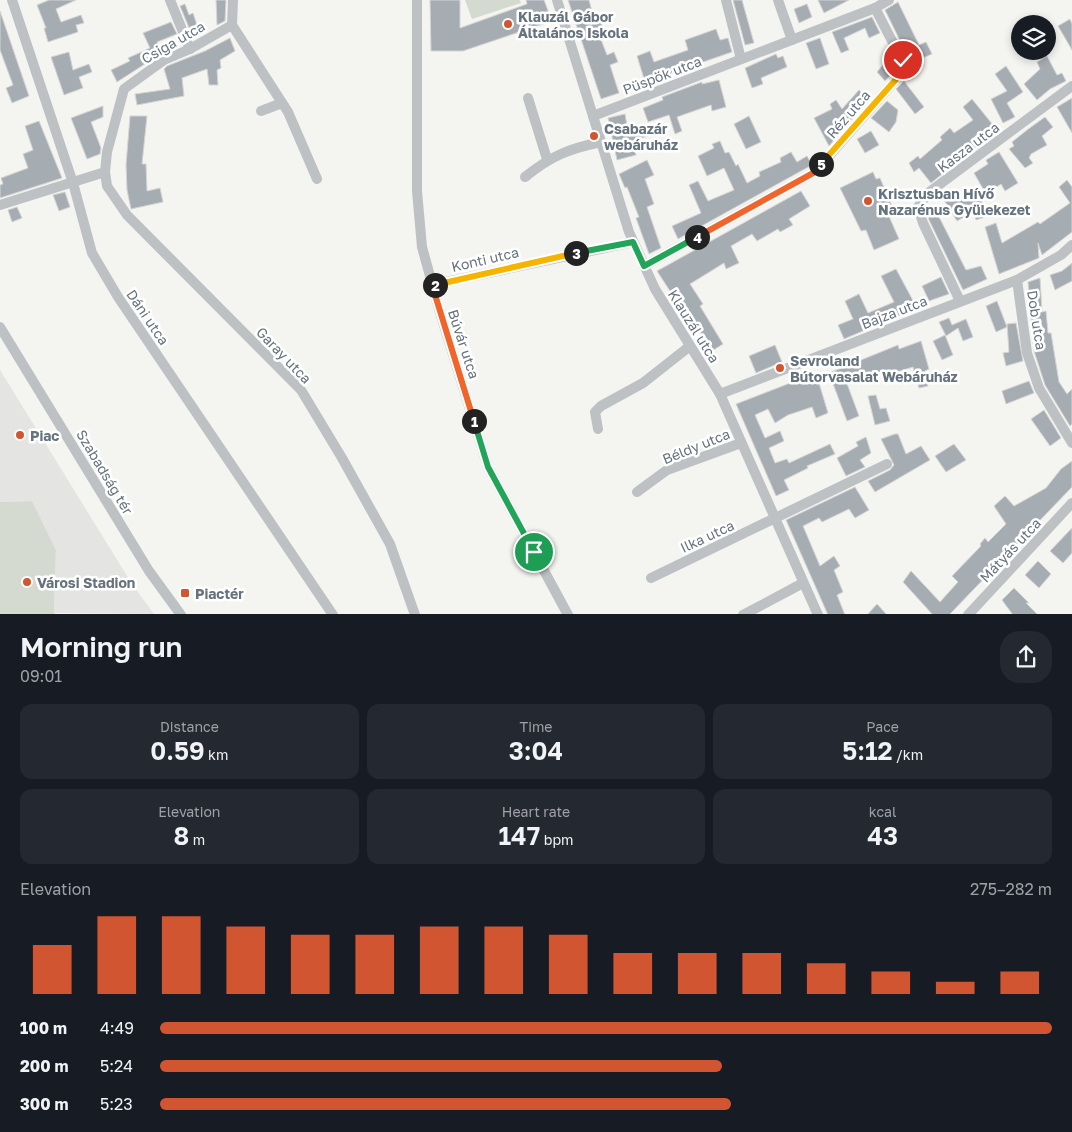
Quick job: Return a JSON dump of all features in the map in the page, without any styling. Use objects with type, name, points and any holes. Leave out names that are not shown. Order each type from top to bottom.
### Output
[{"type":"street","name":"Dáni utca","points":[[12,0],[73,183],[92,253],[118,297],[333,614]]},
{"type":"street","points":[[170,0],[190,49]]},
{"type":"street","points":[[234,0],[232,25],[282,103],[311,162],[317,180]]},
{"type":"street","name":"Búvár utca","points":[[417,0],[418,191],[422,247],[488,467],[568,614]]},
{"type":"street","name":"Klauzál utca","points":[[557,0],[633,242],[655,289],[720,394],[818,614]]},
{"type":"street","points":[[726,0],[741,59]]},
{"type":"street","points":[[778,0],[792,40]]},
{"type":"street","name":"Püspök utca","points":[[593,116],[875,8],[889,0]]},
{"type":"street","name":"Réz utca","points":[[644,266],[815,172],[906,68],[875,8]]},
{"type":"street","name":"Csiga utca","points":[[105,172],[107,152],[124,89],[164,60],[190,49],[232,25]]},
{"type":"street","name":"Kasza utca","points":[[960,301],[923,223],[918,207],[928,194],[1072,86]]},
{"type":"street","points":[[528,98],[546,159]]},
{"type":"street","points":[[260,111],[282,103]]},
{"type":"street","points":[[525,177],[546,159],[578,147],[601,142]]},
{"type":"street","points":[[0,205],[105,172]]},
{"type":"street","name":"Garay utca","points":[[105,172],[108,186],[127,215],[301,390],[390,544],[415,614]]},
{"type":"street","name":"Konti utca","points":[[432,285],[633,242]]},
{"type":"street","name":"Bajza utca","points":[[720,394],[1017,280],[1061,255],[1072,245]]},
{"type":"street","name":"Dob utca","points":[[1017,280],[1026,353],[1039,388],[1072,444]]},
{"type":"street","name":"Szabadság tér","points":[[0,327],[150,571],[181,614]]},
{"type":"street","points":[[598,429],[595,412],[601,406],[642,383],[690,346]]},
{"type":"street","name":"Béldy utca","points":[[637,492],[667,470],[741,443]]},
{"type":"street","points":[[775,519],[887,464]]},
{"type":"street","name":"Mátyás utca","points":[[969,614],[1072,504]]},
{"type":"street","name":"Ilka utca","points":[[651,578],[775,519]]},
{"type":"street","points":[[743,614],[803,583]]},
{"type":"shaded area","points":[[465,0],[520,0],[521,3],[472,19]]},
{"type":"shaded area","name":"Piac","points":[[0,370],[132,584],[154,614],[54,613],[56,550],[32,501],[0,502]]},
{"type":"shaded area","name":"Városi Stadion","points":[[32,501],[56,550],[55,614],[0,614],[0,502]]},
{"type":"building","points":[[49,0],[76,0],[56,9],[61,22],[81,15],[84,23],[76,25],[78,32],[48,42],[44,28],[46,28],[37,5]]},
{"type":"building","points":[[216,0],[226,0],[225,21],[217,25]]},
{"type":"building","points":[[430,0],[460,0],[460,28],[527,4],[526,0],[544,0],[552,21],[463,51],[431,51]]},
{"type":"building","points":[[568,0],[589,0],[595,23],[601,22],[605,36],[600,37],[607,55],[614,52],[618,62],[610,65],[619,93],[601,99]]},
{"type":"building","points":[[733,0],[742,0],[754,43],[745,45]]},
{"type":"building","points":[[818,0],[849,0],[824,13]]},
{"type":"building","points":[[898,2],[919,45],[926,42],[932,54],[911,63],[885,10]]},
{"type":"building","points":[[185,4],[189,15],[193,13],[197,25],[194,26],[197,33],[192,35],[180,6]]},
{"type":"building","points":[[807,4],[812,17],[799,23],[794,9]]},
{"type":"building","points":[[0,11],[29,96],[12,103],[6,88],[13,85],[0,50]]},
{"type":"building","points":[[872,17],[880,33],[869,38],[865,28],[844,38],[849,50],[841,53],[832,32]]},
{"type":"building","points":[[1070,19],[1072,24],[1072,50],[1058,26]]},
{"type":"building","points":[[171,22],[177,34],[157,42],[162,53],[117,82],[111,70],[130,61],[128,58],[150,48],[143,33]]},
{"type":"building","points":[[716,29],[720,40],[728,38],[732,52],[645,82],[637,56],[650,51],[654,62],[688,50],[685,40]]},
{"type":"building","points":[[230,38],[235,51],[220,60],[221,68],[217,70],[218,85],[209,85],[207,69],[182,78],[184,96],[137,105],[135,94],[170,89],[164,69],[167,66],[205,51]]},
{"type":"building","points":[[820,38],[829,64],[816,69],[806,43]]},
{"type":"building","points":[[889,51],[898,67],[885,81],[877,72],[886,61],[883,54]]},
{"type":"building","points":[[69,52],[73,70],[89,64],[92,72],[79,77],[83,88],[64,95],[51,57]]},
{"type":"building","points":[[776,54],[778,58],[783,56],[787,67],[761,78],[763,84],[752,88],[745,68]]},
{"type":"building","points":[[1049,60],[1057,75],[1062,73],[1066,81],[1050,89],[1037,100],[1024,84],[1040,69],[1037,62]]},
{"type":"building","points":[[1006,66],[1023,92],[1007,103],[1015,117],[1003,123],[991,99],[1007,91],[995,74]]},
{"type":"building","points":[[719,80],[726,107],[712,111],[711,105],[677,117],[682,131],[675,134],[669,115],[648,122],[643,108],[663,100],[662,97],[702,82],[702,84]]},
{"type":"building","points":[[904,81],[924,107],[915,114],[896,89]]},
{"type":"building","points":[[859,90],[868,101],[860,110],[857,107],[859,111],[829,146],[814,118],[832,109],[830,104],[836,100],[842,109]]},
{"type":"building","points":[[1072,98],[1072,133],[1057,107]]},
{"type":"building","points":[[972,99],[997,130],[931,183],[919,168],[914,172],[909,163],[918,156],[920,159],[942,140],[940,137],[950,128],[954,133],[973,120],[963,107]]},
{"type":"building","points":[[887,101],[898,110],[896,122],[889,132],[871,118]]},
{"type":"building","points":[[103,106],[103,117],[91,122],[101,148],[100,154],[87,159],[71,118]]},
{"type":"building","points":[[625,114],[628,131],[646,125],[648,136],[632,141],[636,155],[617,160],[608,118]]},
{"type":"building","points":[[130,116],[147,116],[142,164],[146,164],[147,191],[160,188],[163,202],[131,209],[127,190],[126,165]]},
{"type":"building","points":[[749,116],[761,142],[746,149],[734,124]]},
{"type":"building","points":[[1045,117],[1053,127],[1042,136],[1047,145],[1031,154],[1029,158],[1033,163],[1025,168],[1009,149],[1014,146],[1012,142]]},
{"type":"building","points":[[39,121],[62,178],[0,198],[0,185],[3,184],[1,178],[28,168],[23,154],[33,150],[25,126]]},
{"type":"building","points":[[871,131],[879,145],[865,153],[857,139]]},
{"type":"building","points":[[720,141],[725,153],[729,152],[736,166],[738,164],[747,183],[760,176],[759,172],[781,162],[780,158],[791,152],[797,162],[807,156],[812,165],[678,239],[672,226],[701,213],[689,185],[698,181],[708,201],[734,190],[724,168],[707,176],[698,156],[714,148],[712,144]]},
{"type":"building","points":[[999,152],[1018,183],[1005,191],[1001,184],[986,194],[974,173],[988,164],[986,160]]},
{"type":"building","points":[[647,160],[654,175],[645,179],[654,204],[647,207],[661,248],[649,254],[636,218],[639,217],[627,187],[625,188],[619,174]]},
{"type":"building","name":"Krisztusban Hívő Nazarénus Gyülekezet","points":[[873,172],[876,179],[880,178],[894,211],[888,214],[899,239],[874,250],[866,230],[861,231],[840,188]]},
{"type":"building","points":[[1067,180],[1072,187],[1072,232],[1042,255],[1038,243],[1039,258],[999,274],[985,227],[996,223],[1002,243],[1038,222],[1040,224],[1070,203],[1059,187]]},
{"type":"building","points":[[956,190],[965,200],[980,195],[988,216],[976,220],[973,212],[957,221],[944,200]]},
{"type":"building","points":[[801,191],[810,206],[789,219],[793,225],[780,232],[778,229],[757,241],[752,234],[731,246],[739,263],[726,269],[724,263],[690,284],[703,304],[700,306],[723,344],[712,351],[693,320],[690,322],[657,271]]},
{"type":"building","points":[[65,192],[70,207],[59,211],[53,195]]},
{"type":"building","points":[[17,207],[22,218],[12,222],[8,210]]},
{"type":"building","points":[[934,207],[966,270],[981,266],[987,279],[963,290],[929,220],[927,212]]},
{"type":"building","points":[[1072,263],[1072,281],[1055,290],[1050,275],[1062,271]]},
{"type":"building","points":[[896,269],[917,308],[844,339],[838,325],[853,319],[845,301],[859,294],[868,313],[894,302],[881,276]]},
{"type":"building","points":[[941,277],[949,294],[929,301],[922,286]]},
{"type":"building","points":[[1040,278],[1042,312],[1046,311],[1048,333],[1051,333],[1059,382],[1067,394],[1072,389],[1072,424],[1070,426],[1045,385],[1034,351],[1028,282]]},
{"type":"building","points":[[997,301],[1007,327],[996,332],[986,306]]},
{"type":"building","points":[[949,318],[952,325],[966,319],[973,337],[963,341],[958,328],[946,336],[939,322]]},
{"type":"building","points":[[1016,323],[1023,361],[1006,366],[1003,353],[1009,352],[1007,324]]},
{"type":"building","points":[[945,335],[953,355],[942,360],[933,341]]},
{"type":"building","points":[[921,341],[929,369],[925,371],[928,386],[919,388],[913,367],[887,375],[886,371],[862,380],[860,376],[846,381],[859,416],[847,421],[829,373],[898,345],[899,349]]},
{"type":"building","points":[[775,345],[782,362],[756,373],[749,356]]},
{"type":"building","points":[[816,373],[828,413],[816,418],[812,407],[788,415],[775,423],[768,409],[755,415],[765,438],[780,431],[784,441],[769,448],[775,463],[787,459],[789,463],[830,444],[835,454],[807,466],[808,468],[784,480],[789,490],[776,496],[736,404]]},
{"type":"building","points":[[1029,381],[1034,393],[1006,404],[1002,391]]},
{"type":"building","points":[[876,395],[880,409],[886,408],[890,421],[875,425],[868,396]]},
{"type":"building","points":[[1044,410],[1061,438],[1050,446],[1031,419]]},
{"type":"building","points":[[898,434],[906,454],[921,446],[930,460],[875,492],[868,481],[890,470],[894,465],[881,439]]},
{"type":"building","points":[[866,437],[871,453],[860,460],[865,467],[846,476],[837,458],[858,446],[856,442]]},
{"type":"building","points":[[954,444],[966,460],[946,472],[935,456]]},
{"type":"building","points":[[1072,461],[1072,487],[950,614],[932,614],[903,582],[911,571],[940,602],[958,582],[952,576],[981,546],[980,544],[985,538],[988,542],[1006,524],[994,506],[1005,496],[1014,506],[1046,488],[1061,469]]},
{"type":"building","points":[[855,487],[869,510],[855,518],[849,509],[822,522],[819,518],[803,526],[820,566],[834,556],[840,566],[834,570],[843,592],[837,595],[845,614],[828,614],[786,520]]},
{"type":"building","points":[[1072,528],[1072,553],[1063,563],[1050,551]]},
{"type":"building","points":[[1038,561],[1051,574],[1039,588],[1025,575]]},
{"type":"building","points":[[1014,588],[1037,614],[1012,614],[1002,600]]},
{"type":"building","points":[[877,604],[886,614],[868,614]]},
{"type":"place","name":"Klauzál Gábor Általános Iskola","points":[[508,24]]},
{"type":"place","name":"Csabazár webáruház","points":[[594,136]]},
{"type":"place","name":"Krisztusban Hívő Nazarénus Gyülekezet","points":[[868,201]]},
{"type":"place","name":"Sevroland Bútorvasalat Webáruház","points":[[780,368]]},
{"type":"place","name":"Piac","points":[[20,435]]},
{"type":"place","name":"Városi Stadion","points":[[27,582]]},
{"type":"place","name":"Piactér","points":[[185,593]]},
{"type":"route","points":[[534,552],[488,467],[432,285],[537,261],[633,242],[644,266],[815,172],[906,68],[903,60]]}]
